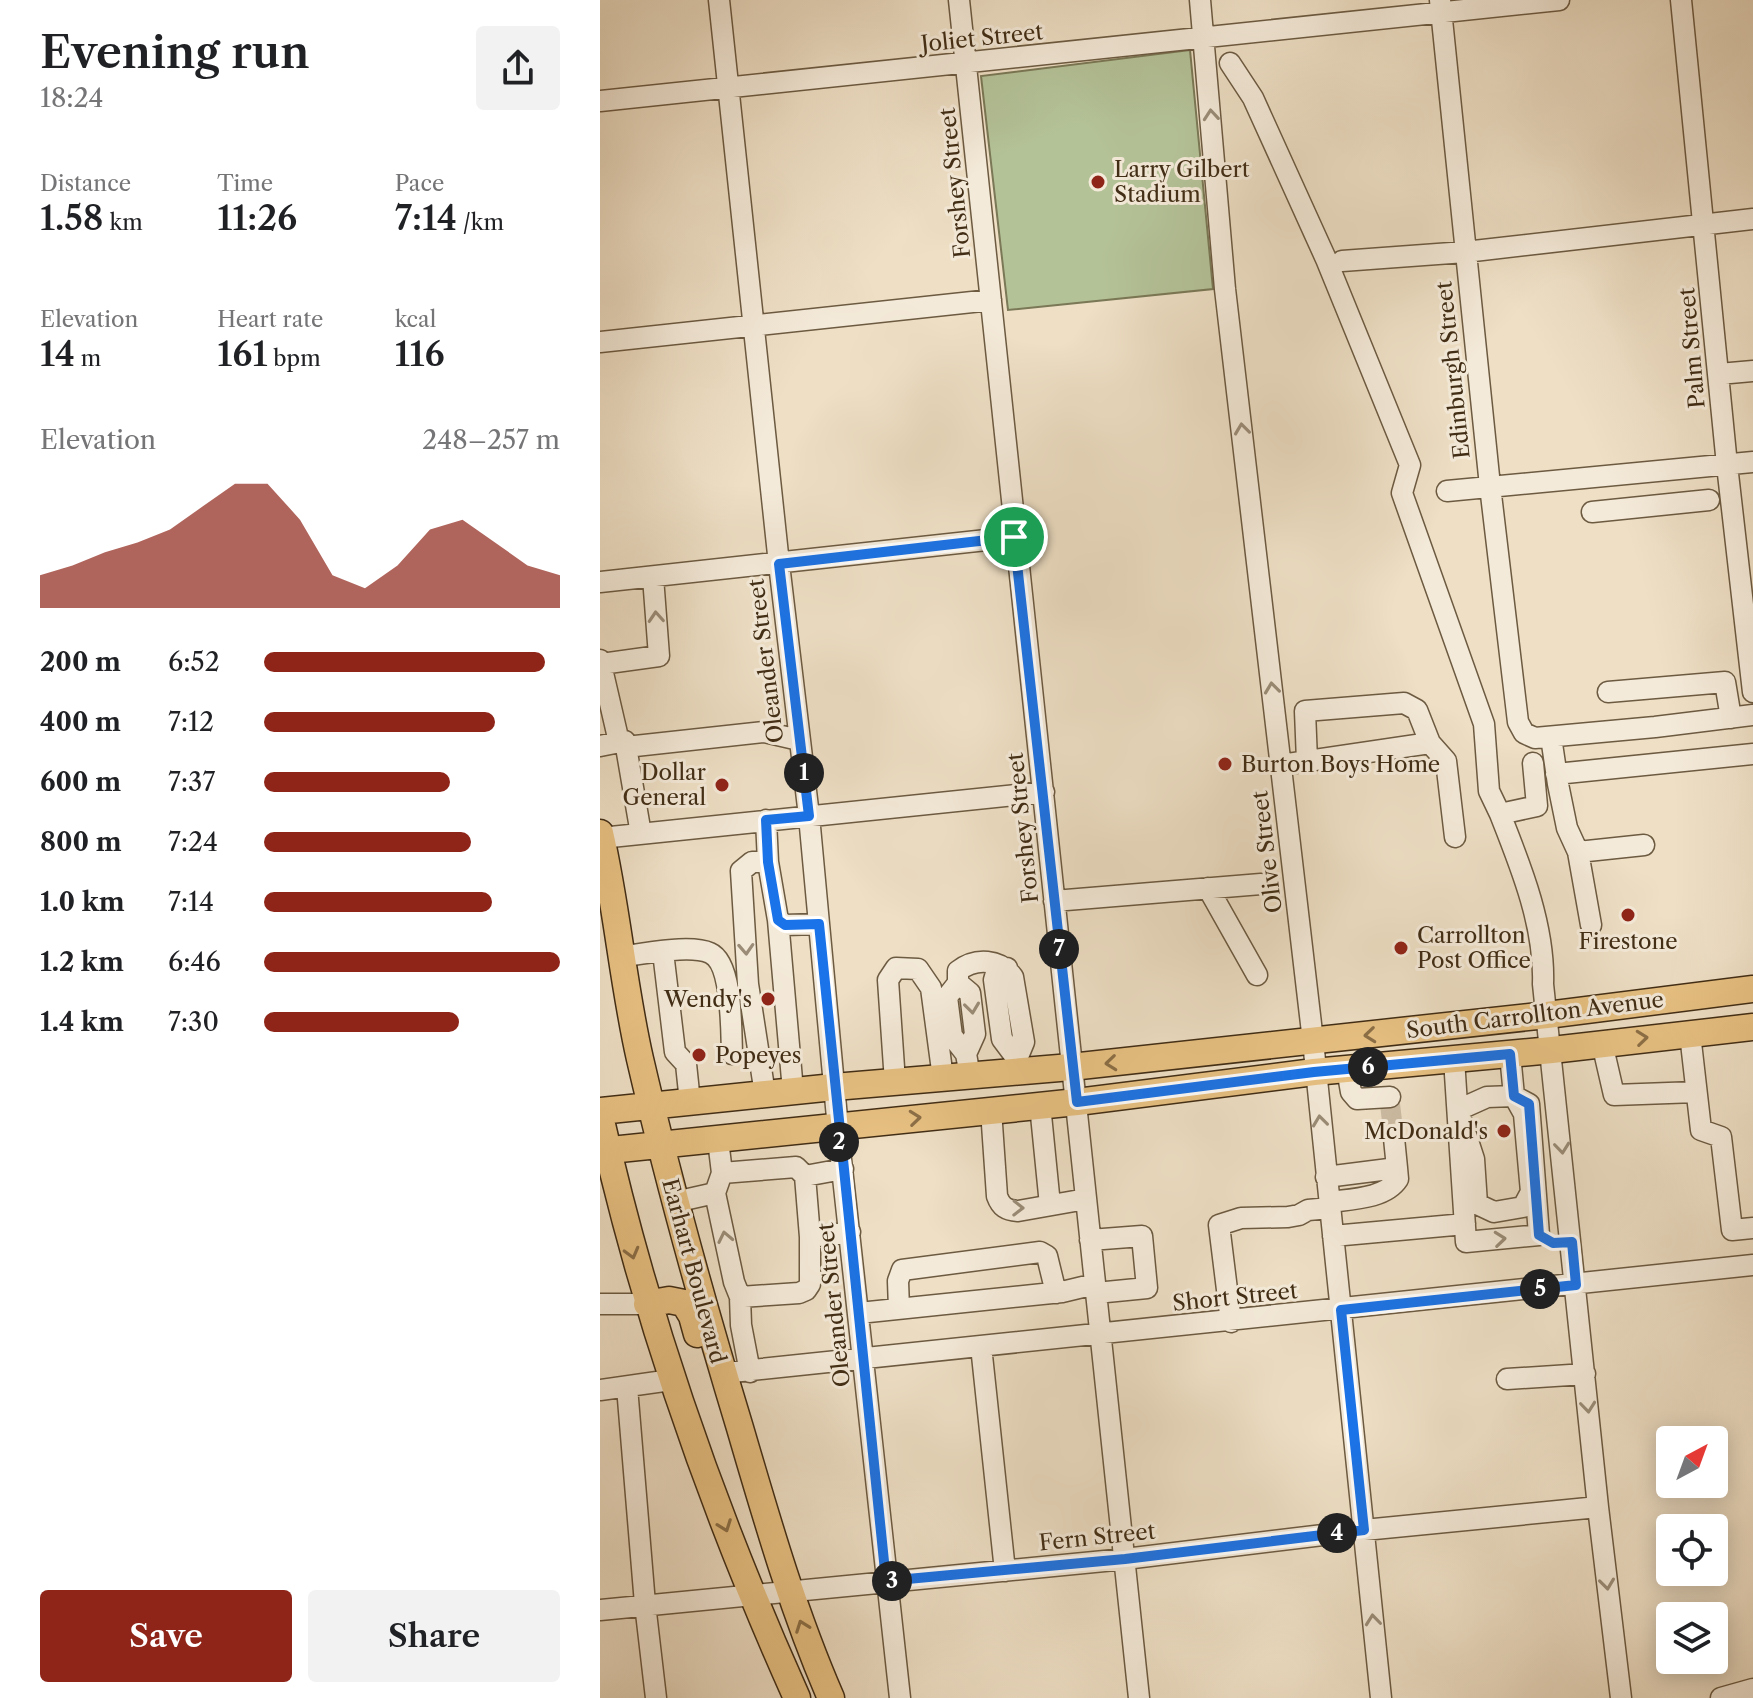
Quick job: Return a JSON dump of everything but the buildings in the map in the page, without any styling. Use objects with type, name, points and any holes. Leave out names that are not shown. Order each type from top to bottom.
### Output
[{"type":"main road","name":"Earhart Boulevard","points":[[601,836],[640,1058],[660,1146],[723,1373],[789,1592],[831,1698]]},
{"type":"main road","name":"South Carrollton Avenue","points":[[600,1114],[895,1082],[960,1069],[1017,1065],[1071,1067],[1547,1015],[1753,989]]},
{"type":"main road","name":"South Carrollton Avenue","points":[[604,1151],[1753,1027]]},
{"type":"main road","points":[[600,1114],[604,1151],[675,1391],[751,1595],[797,1698]]},
{"type":"main road","points":[[647,1304],[669,1300],[684,1303],[692,1316],[700,1344],[723,1373]]},
{"type":"main road","points":[[675,1391],[701,1432],[720,1472],[726,1477],[740,1473],[744,1464],[744,1444]]},
{"type":"street","name":"Oleander Street","points":[[719,0],[809,816],[838,1126],[900,1698]]},
{"type":"street","name":"Forshey Street","points":[[959,0],[1139,1698]]},
{"type":"street","name":"Olive Street","points":[[1200,0],[1225,289],[1313,1041],[1381,1698]]},
{"type":"street","name":"Joliet Street","points":[[600,101],[1204,38],[1441,6],[1559,0]]},
{"type":"street","name":"Palm Street","points":[[1681,0],[1727,465],[1752,680]]},
{"type":"street","name":"Edinburgh Street","points":[[1441,6],[1490,486],[1518,722],[1524,733],[1535,738],[1551,737]]},
{"type":"street","points":[[1230,63],[1253,98],[1320,246],[1410,465],[1402,493],[1484,724],[1489,791],[1525,877],[1544,964],[1543,984],[1621,1698]]},
{"type":"street","points":[[1342,261],[1465,252],[1753,219]]},
{"type":"street","points":[[600,342],[991,300]]},
{"type":"street","points":[[1719,374],[1753,371]]},
{"type":"street","points":[[1447,491],[1753,462]]},
{"type":"street","points":[[1678,469],[1683,503]]},
{"type":"street","points":[[1592,512],[1709,500]]},
{"type":"street","points":[[600,582],[1014,537]]},
{"type":"street","points":[[641,834],[615,745],[600,662],[659,656],[653,577]]},
{"type":"street","points":[[1608,692],[1725,682],[1731,718]]},
{"type":"street","points":[[1307,761],[1305,711],[1404,703],[1417,710],[1430,743],[1446,761],[1455,837]]},
{"type":"street","points":[[1591,925],[1578,852],[1567,828],[1551,737],[1753,715]]},
{"type":"street","points":[[615,745],[764,732],[799,740]]},
{"type":"street","points":[[1281,765],[1430,743]]},
{"type":"street","points":[[1556,774],[1753,754]]},
{"type":"street","points":[[1500,814],[1537,806],[1533,763]]},
{"type":"street","points":[[601,836],[1044,792]]},
{"type":"street","points":[[766,820],[793,1091]]},
{"type":"street","points":[[1578,852],[1644,845]]},
{"type":"street","points":[[765,1094],[748,984],[741,871],[752,862],[768,862]]},
{"type":"street","points":[[1054,901],[1261,884]]},
{"type":"street","points":[[1208,888],[1257,975]]},
{"type":"street","points":[[778,920],[785,925],[819,924]]},
{"type":"street","points":[[622,956],[694,950],[712,953],[723,965],[732,1054]]},
{"type":"street","points":[[663,952],[674,1049],[686,1064],[690,1102]]},
{"type":"street","points":[[960,1069],[975,1034],[970,993],[958,983],[958,971],[967,964],[990,961],[1007,968],[1013,977],[1024,1042],[1017,1065]]},
{"type":"street","points":[[895,1082],[888,980],[896,968],[918,969],[931,988],[960,1069]]},
{"type":"street","points":[[1690,1034],[1701,1130],[1721,1137],[1732,1230],[1753,1228]]},
{"type":"street","points":[[756,1040],[770,1043],[788,1039]]},
{"type":"street","points":[[1602,1043],[1614,1095],[1696,1092]]},
{"type":"street","points":[[640,1058],[674,1049]]},
{"type":"street","points":[[1458,1110],[1474,1159],[1477,1204],[1494,1212],[1523,1207],[1531,1192],[1524,1114],[1510,1054]]},
{"type":"street","points":[[1454,1059],[1466,1242],[1539,1235],[1553,1243],[1572,1242]]},
{"type":"street","points":[[1347,1069],[1351,1092],[1357,1099],[1390,1101],[1387,1065]]},
{"type":"street","points":[[1458,1110],[1487,1097],[1557,1101]]},
{"type":"street","points":[[1521,1100],[1539,1235]]},
{"type":"street","points":[[1040,1105],[1050,1205]]},
{"type":"street","points":[[991,1110],[1000,1204],[1008,1210],[1018,1211],[1086,1199]]},
{"type":"street","points":[[700,1293],[737,1289],[799,1293],[810,1284],[810,1237],[801,1172],[791,1132]]},
{"type":"street","points":[[1231,1322],[1219,1225],[1241,1218],[1299,1215],[1390,1189],[1398,1179],[1394,1138]]},
{"type":"street","points":[[718,1140],[719,1183],[750,1372]]},
{"type":"street","points":[[1326,1177],[1397,1168]]},
{"type":"street","points":[[675,1202],[719,1183],[843,1169]]},
{"type":"street","points":[[1333,1236],[1465,1224]]},
{"type":"street","points":[[810,1237],[850,1232]]},
{"type":"street","points":[[859,1313],[1095,1288],[1147,1288],[1142,1236],[1090,1240]]},
{"type":"street","points":[[899,1309],[898,1281],[902,1270],[1040,1252],[1047,1256],[1056,1293]]},
{"type":"street","name":"Short Street","points":[[723,1373],[1753,1265]]},
{"type":"street","points":[[600,1304],[647,1304]]},
{"type":"street","points":[[981,1346],[1005,1571]]},
{"type":"street","points":[[1507,1379],[1585,1374]]},
{"type":"street","points":[[627,1387],[656,1698]]},
{"type":"street","points":[[600,1390],[627,1387],[675,1391]]},
{"type":"street","name":"Fern Street","points":[[600,1610],[1125,1559],[1364,1530],[1598,1507]]},
{"type":"street","points":[[1721,1698],[1753,1689]]},
{"type":"green space","name":"Larry Gilbert Stadium","points":[[1190,50],[1213,289],[1008,310],[981,76]]},
{"type":"tunnel","points":[[1390,1104],[1394,1138]]},
{"type":"place","name":"Larry Gilbert Stadium","points":[[1098,182]]},
{"type":"place","name":"Burton Boys Home","points":[[1225,764]]},
{"type":"place","name":"Dollar General","points":[[722,785]]},
{"type":"place","name":"Firestone","points":[[1628,915]]},
{"type":"place","name":"Carrollton Post Office","points":[[1401,948]]},
{"type":"place","name":"Wendy's","points":[[768,999]]},
{"type":"place","name":"Popeyes","points":[[699,1055]]},
{"type":"place","name":"McDonald's","points":[[1504,1131]]},
{"type":"route","points":[[1014,537],[1077,1102],[1314,1072],[1510,1054],[1514,1096],[1529,1104],[1539,1235],[1553,1243],[1572,1242],[1576,1285],[1341,1310],[1364,1530],[1125,1559],[886,1581],[819,924],[785,925],[778,920],[768,862],[766,820],[809,816],[779,564],[1014,537]]}]
